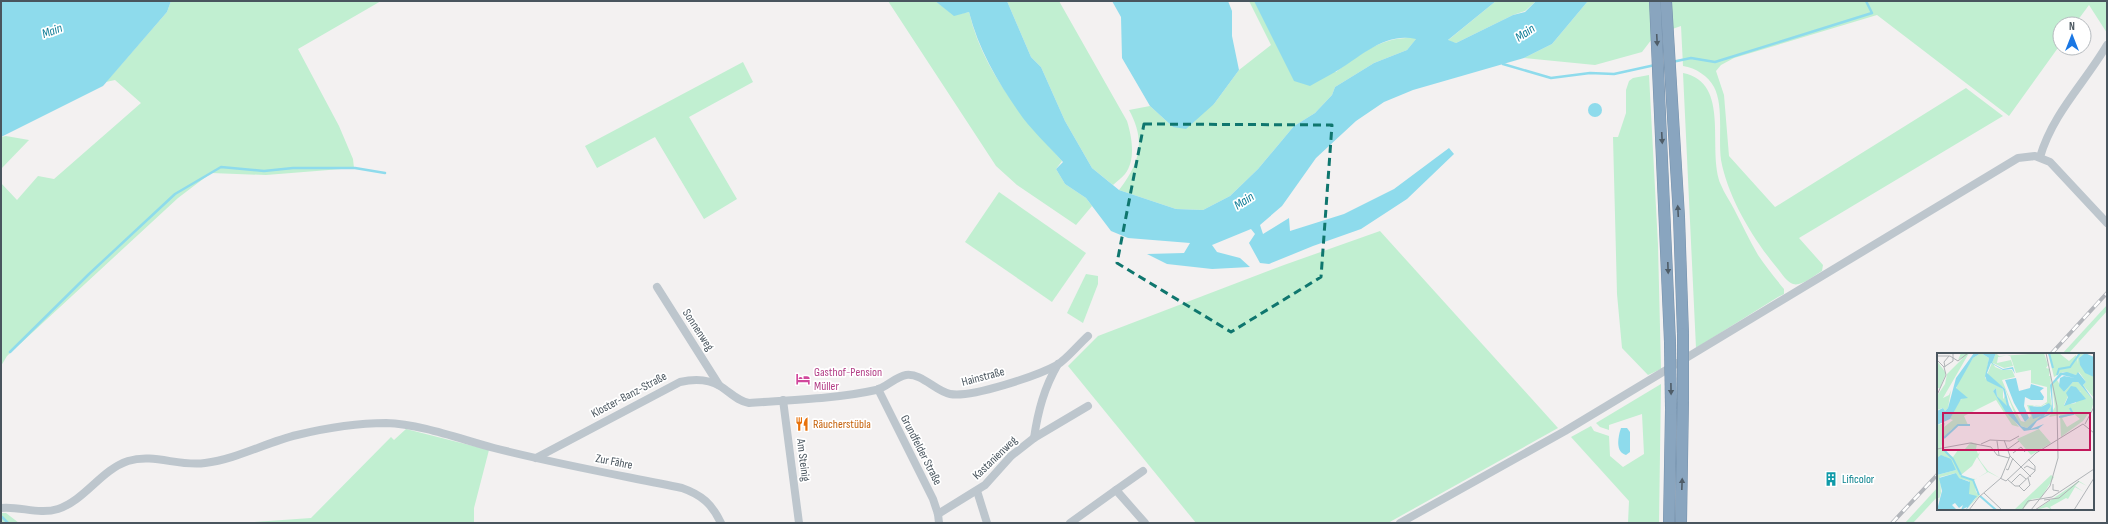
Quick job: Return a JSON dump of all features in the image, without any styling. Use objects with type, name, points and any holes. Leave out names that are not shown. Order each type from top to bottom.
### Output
[{"type":"highway","points":[[1655,1],[1670,342],[1671,409],[1669,523]]},
{"type":"highway","points":[[1666,1],[1683,334],[1681,523]]},
{"type":"street","points":[[2037,157],[2062,109],[2107,45]]},
{"type":"street","points":[[1400,523],[1565,430],[2018,158],[2037,157],[2050,162],[2059,169],[2107,223]]},
{"type":"street","name":"Sonnenweg","points":[[657,287],[720,386]]},
{"type":"street","name":"Hainstraße","points":[[878,389],[897,379],[910,375],[916,376],[945,393],[959,396],[972,394],[1058,364],[1088,336]]},
{"type":"street","points":[[1034,438],[1038,408],[1048,382],[1058,364]]},
{"type":"street","name":"Kloster-Banz-Straße","points":[[536,458],[680,382],[698,380],[720,386],[744,402],[840,396],[878,389]]},
{"type":"street","name":"Grundfelder Straße","points":[[878,389],[938,514],[939,523]]},
{"type":"street","name":"Am Steinig","points":[[783,400],[799,523]]},
{"type":"street","name":"Kastanienweg","points":[[938,514],[977,492],[990,481],[1011,456],[1034,438],[1088,406]]},
{"type":"street","name":"Zur Fähre","points":[[1,508],[16,507],[48,511],[59,508],[71,503],[113,469],[127,461],[141,458],[155,458],[192,465],[209,463],[297,435],[355,425],[387,423],[425,430],[536,458],[682,488],[696,493],[708,501],[721,523]]},
{"type":"street","points":[[1070,523],[1143,471]]},
{"type":"street","points":[[1116,490],[1145,523]]},
{"type":"street","points":[[977,492],[987,523]]},
{"type":"highlighted area","points":[[1144,124],[1332,125],[1321,277],[1231,332],[1117,263]]},
{"type":"green space","points":[[171,1],[381,1],[298,49],[339,126],[353,159],[354,168],[266,175],[211,173],[178,198],[7,356],[1,366],[1,183],[17,200],[38,176],[54,179],[141,103],[115,80],[106,82],[167,12]]},
{"type":"green space","points":[[888,1],[935,1],[954,15],[969,12],[975,34],[994,74],[1033,128],[1062,161],[1056,169],[1065,184],[1086,198],[1092,206],[1076,225],[1017,185],[996,166]]},
{"type":"green space","points":[[1007,1],[1059,1],[1127,121],[1132,148],[1131,162],[1125,174],[1113,185],[1092,168],[1065,121],[1041,67],[1031,57]]},
{"type":"green space","points":[[1249,1],[1254,1],[1336,72],[1373,47],[1393,40],[1417,38],[1407,50],[1374,63],[1335,87],[1332,95],[1315,113],[1294,126],[1258,169],[1230,196],[1203,210],[1176,209],[1119,190],[1132,170],[1138,152],[1138,132],[1129,110],[1150,106],[1173,127],[1214,104],[1239,70],[1271,45]]},
{"type":"green space","points":[[1496,1],[1536,1],[1525,11],[1513,15],[1456,43],[1447,41]]},
{"type":"green space","points":[[1588,1],[2107,1],[2107,33],[2089,5],[2081,16],[2052,16],[2052,56],[2009,116],[1877,15],[1734,58],[1721,65],[1716,71],[1724,95],[1729,156],[1775,207],[1966,88],[2003,116],[1799,238],[1823,265],[1822,271],[1800,284],[1793,284],[1787,280],[1760,245],[1743,218],[1729,189],[1721,160],[1720,113],[1717,95],[1714,87],[1705,76],[1697,71],[1683,66],[1681,26],[1655,35],[1642,52],[1595,65],[1524,58],[1552,44]]},
{"type":"green space","points":[[743,62],[753,82],[689,117],[737,199],[704,219],[655,137],[597,168],[585,146]]},
{"type":"green space","points":[[1683,73],[1698,79],[1708,90],[1713,104],[1717,171],[1721,185],[1758,255],[1784,289],[1784,294],[1696,348]]},
{"type":"green space","points":[[1649,75],[1658,245],[1661,369],[1648,375],[1622,348],[1617,294],[1613,137],[1618,137],[1626,113],[1626,90],[1629,81],[1633,78]]},
{"type":"green space","points":[[6,136],[29,140],[1,169],[1,137]]},
{"type":"green space","points":[[999,192],[1086,253],[1052,302],[965,242]]},
{"type":"green space","points":[[1380,231],[1558,428],[1388,523],[1196,523],[1068,366],[1098,336],[1284,265]]},
{"type":"green space","points":[[1086,274],[1098,276],[1098,284],[1083,323],[1067,313]]},
{"type":"green space","points":[[2107,305],[2107,311],[2069,353],[2063,353]]},
{"type":"green space","points":[[1661,384],[1659,523],[1628,523],[1629,501],[1571,437],[1591,426],[1594,431],[1609,436],[1610,456],[1623,467],[1644,454],[1642,414],[1609,425],[1609,430],[1600,427],[1596,423]]},
{"type":"green space","points":[[406,429],[489,450],[474,508],[474,523],[241,523],[311,518],[391,437],[394,440]]},
{"type":"green space","points":[[1937,488],[1937,497],[1913,523],[1905,523]]},
{"type":"green space","points":[[1,513],[6,513],[19,523],[3,523],[1,521]]},
{"type":"water","name":"Main","points":[[1,1],[171,1],[167,12],[103,86],[1,137]]},
{"type":"water","name":"Main","points":[[935,1],[1007,1],[1031,57],[1041,67],[1065,121],[1092,168],[1119,190],[1176,209],[1203,210],[1230,196],[1258,169],[1294,126],[1315,113],[1332,95],[1335,87],[1374,63],[1407,50],[1416,39],[1404,38],[1383,42],[1310,86],[1294,81],[1254,1],[1496,1],[1448,40],[1456,43],[1513,15],[1525,12],[1536,1],[1588,1],[1552,44],[1524,58],[1413,90],[1384,102],[1356,121],[1316,158],[1282,206],[1260,225],[1263,234],[1289,218],[1290,231],[1344,214],[1394,189],[1449,148],[1454,154],[1407,199],[1361,229],[1269,264],[1260,263],[1249,243],[1255,234],[1251,229],[1212,245],[1217,252],[1240,258],[1250,267],[1212,269],[1167,264],[1147,254],[1184,253],[1190,243],[1128,238],[1111,231],[1086,198],[1065,184],[1056,169],[1063,162],[1028,124],[1010,100],[989,64],[969,12],[954,16]]},
{"type":"water","points":[[1112,1],[1228,1],[1232,11],[1232,36],[1239,70],[1214,104],[1186,129],[1173,127],[1150,106],[1122,58],[1121,17]]},
{"type":"water","points":[[1595,103],[1600,105],[1602,110],[1600,115],[1595,117],[1590,115],[1588,110],[1590,105]]},
{"type":"water","points":[[1621,428],[1627,428],[1630,432],[1630,452],[1626,455],[1620,451],[1618,444]]},
{"type":"waterway","points":[[1672,62],[1691,58],[1715,62],[1872,13],[1866,1]]},
{"type":"waterway","points":[[1503,64],[1551,78],[1590,73],[1614,74],[1655,65]]},
{"type":"waterway","points":[[10,352],[89,274],[175,194],[221,167],[264,171],[293,168],[355,168],[385,173]]},
{"type":"waterway","points":[[2,517],[8,523]]},
{"type":"railway","points":[[2052,353],[2107,293]]},
{"type":"railway","points":[[1892,523],[1937,475]]},
{"type":"place","name":"Gasthof-Pension Müller","points":[[803,379]]},
{"type":"place","name":"Räucherstübla","points":[[802,424]]},
{"type":"place","name":"Lificolor","points":[[1831,479]]}]
